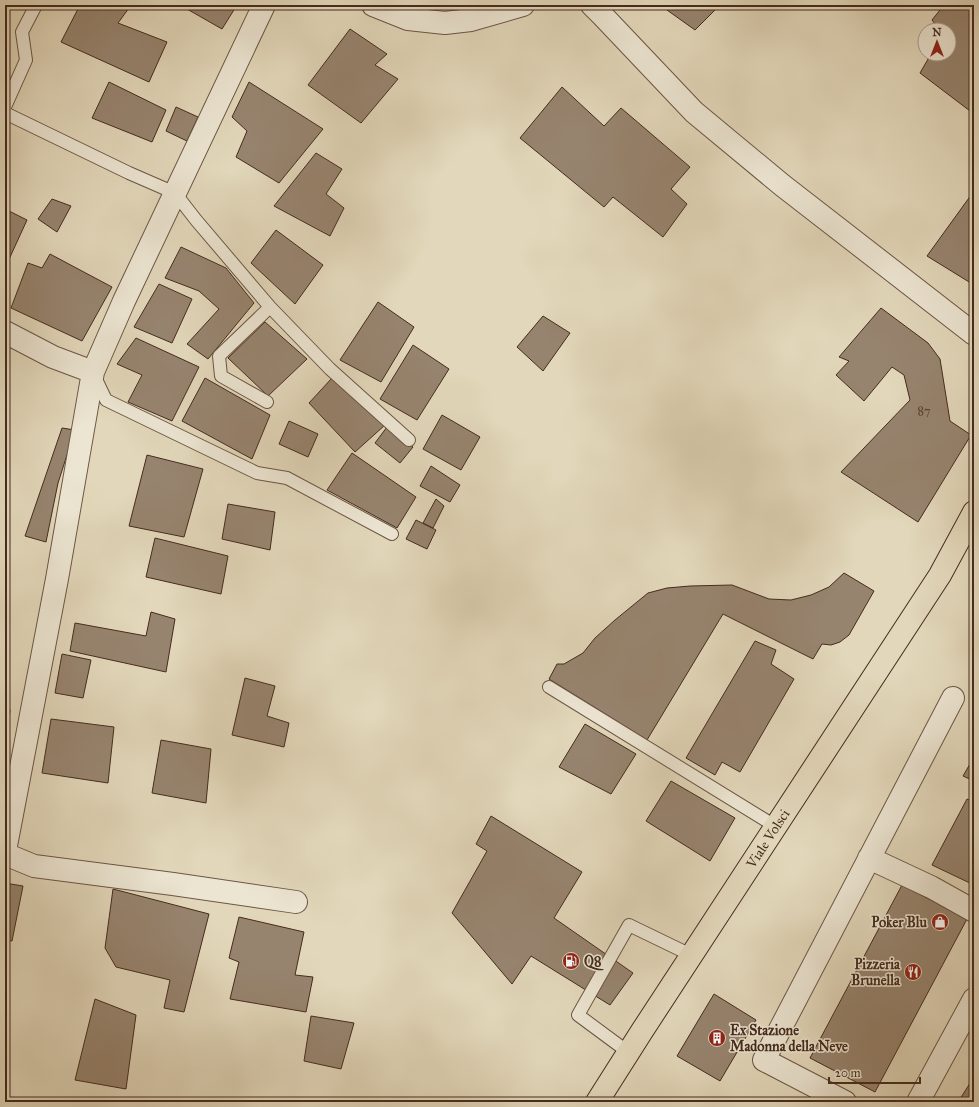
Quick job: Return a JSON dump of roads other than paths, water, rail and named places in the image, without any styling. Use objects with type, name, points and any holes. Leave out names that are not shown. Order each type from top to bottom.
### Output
[{"type":"main road","points":[[940,575],[974,512]]},
{"type":"main road","points":[[940,575],[974,538]]},
{"type":"main road","name":"Viale Volsci","points":[[597,1102],[691,955],[940,575]]},
{"type":"street","points":[[264,5],[92,372],[55,586],[5,852],[34,866],[296,902]]},
{"type":"street","points":[[373,5],[408,19],[446,23],[471,20],[523,5]]},
{"type":"street","points":[[579,5],[597,10],[694,112],[782,185],[972,332]]},
{"type":"street","points":[[5,332],[52,357],[92,372]]},
{"type":"street","points":[[845,1102],[764,1060],[953,698]]},
{"type":"street","points":[[869,858],[931,887],[974,911]]},
{"type":"street","points":[[918,1102],[966,1033],[974,999]]},
{"type":"lane","points":[[5,106],[26,60],[22,32],[36,5]]},
{"type":"lane","points":[[5,113],[175,193],[270,307],[330,369],[409,440]]},
{"type":"lane","points":[[267,402],[221,376],[219,356],[270,307]]},
{"type":"lane","points":[[92,372],[106,400],[257,473],[287,478],[392,534]]},
{"type":"lane","points":[[549,687],[775,826]]},
{"type":"lane","points":[[628,1052],[578,1015],[629,925],[691,955]]},
{"type":"place","name":"Poker Blu","points":[[940,922]]},
{"type":"place","name":"Q8","points":[[571,961]]},
{"type":"place","name":"Pizzeria Brunella","points":[[913,972]]},
{"type":"place","name":"Ex Stazione Madonna della Neve","points":[[717,1038]]}]
